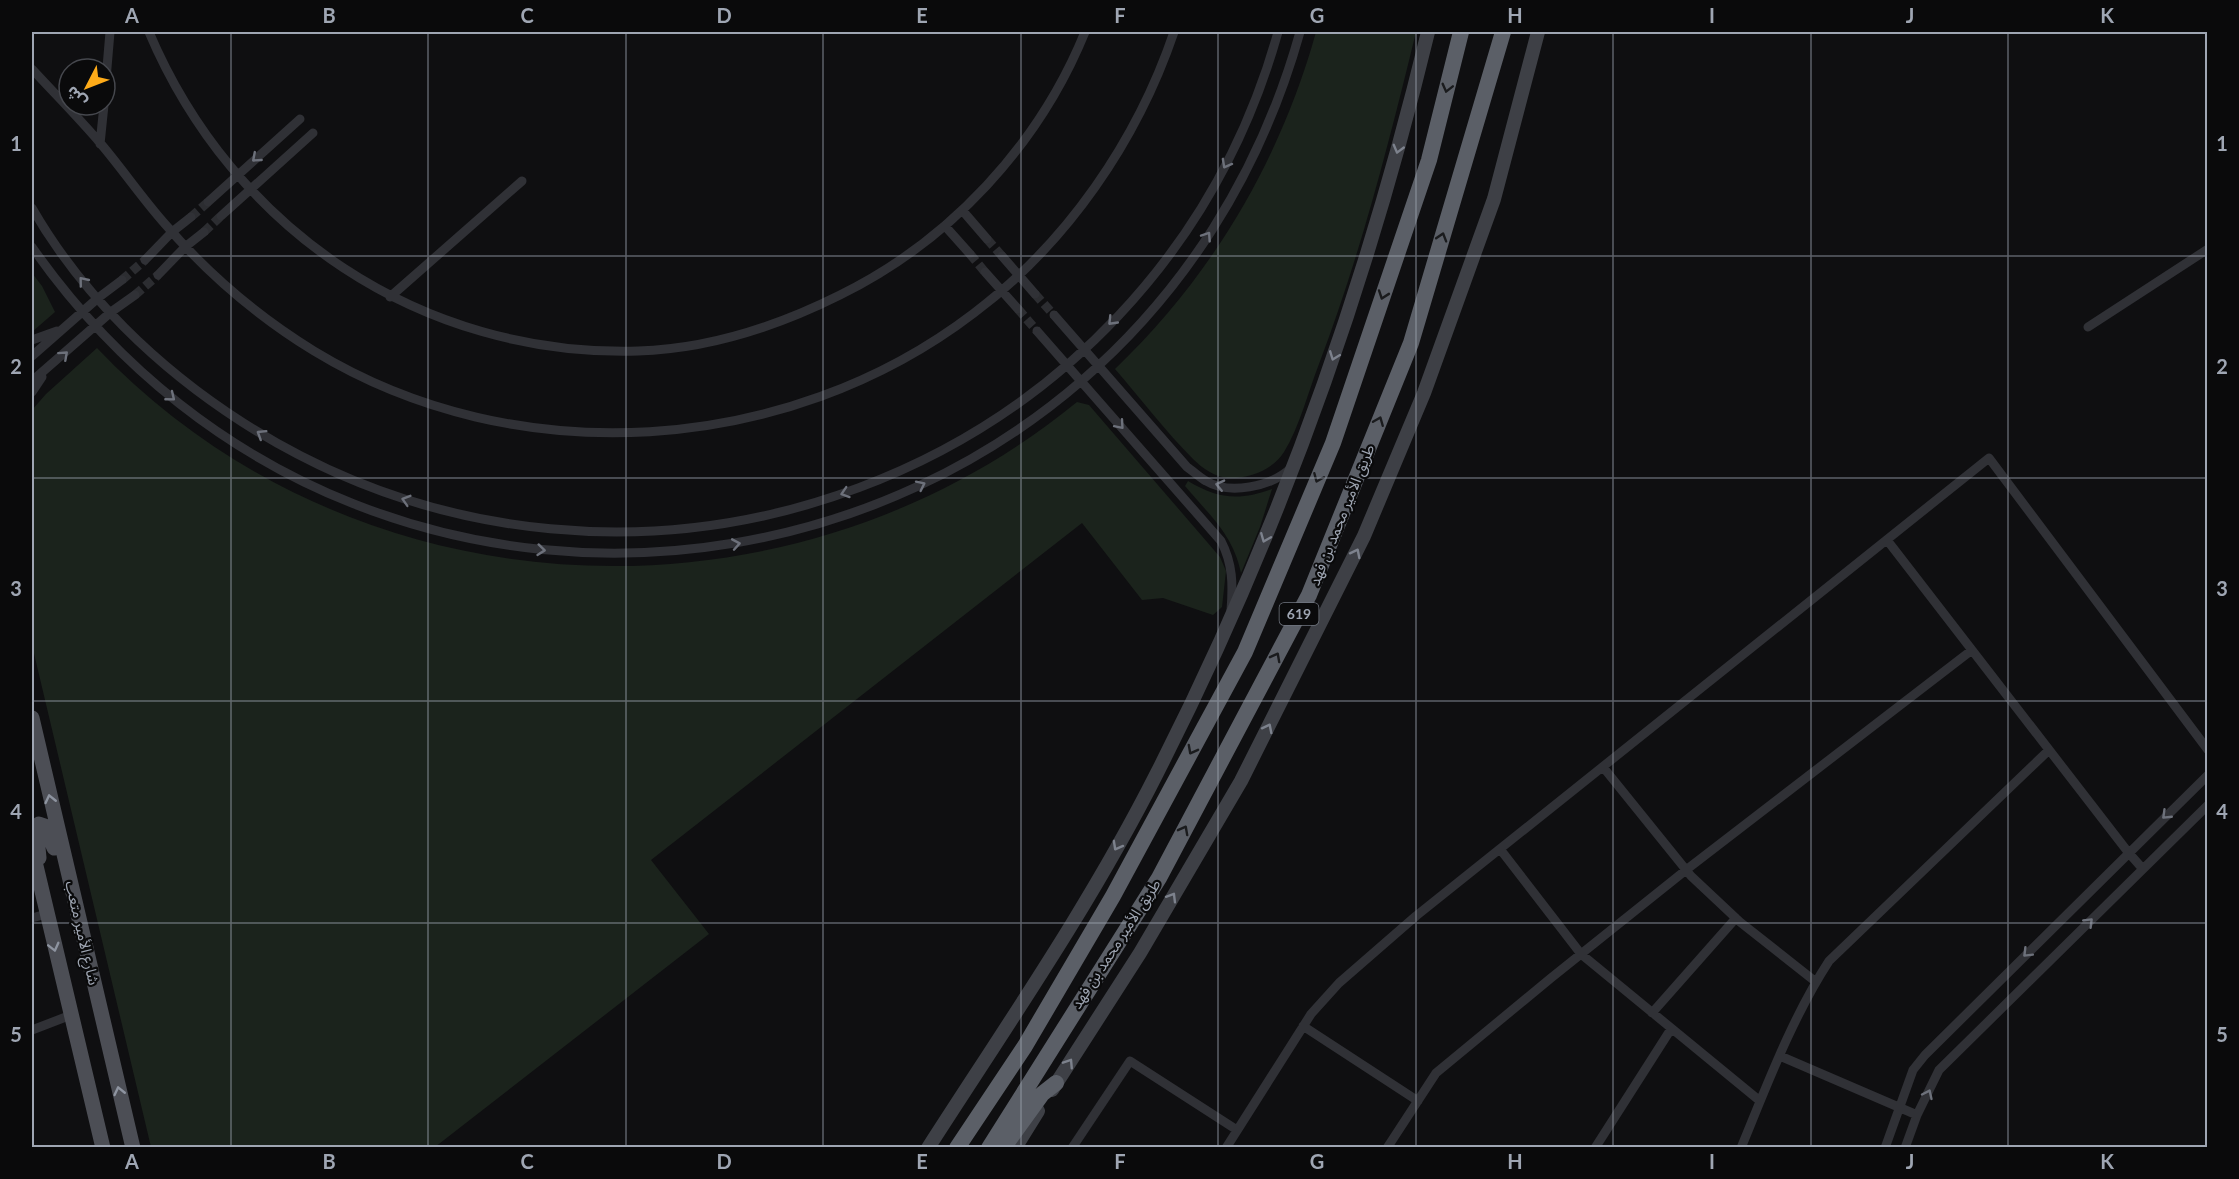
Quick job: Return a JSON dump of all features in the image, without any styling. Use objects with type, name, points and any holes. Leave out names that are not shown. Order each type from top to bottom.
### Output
[{"type":"highway","name":"طريق الأمير محمد بن فهد","points":[[957,1148],[1025,1046],[1113,896],[1245,652],[1333,443],[1429,160],[1461,32]]},
{"type":"highway","name":"طريق الأمير محمد بن فهد","points":[[988,1148],[1159,878],[1309,595],[1411,343],[1503,32]]},
{"type":"highway","points":[[1003,1148],[1042,1094],[1056,1083]]},
{"type":"main road","points":[[928,1148],[1084,904],[1156,775],[1230,624],[1294,465],[1342,336],[1376,229],[1428,32]]},
{"type":"main road","points":[[1015,1148],[1140,952],[1241,781],[1364,536],[1424,393],[1494,199],[1538,32]]},
{"type":"main road","name":"شارع الأمير متعب","points":[[32,718],[133,1148]]},
{"type":"main road","points":[[39,916],[36,826],[39,824],[45,826],[50,835],[97,995]]},
{"type":"main road","name":"شارع الأمير متعب","points":[[32,849],[39,916],[71,1015],[103,1148]]},
{"type":"street","points":[[108,57],[110,32]]},
{"type":"street","points":[[149,32],[175,87],[213,145],[238,174],[281,219],[319,250],[390,297],[446,322],[483,334],[535,345],[588,350],[639,351],[680,347],[740,334],[825,302],[891,267],[945,226],[998,173],[1030,133],[1070,67],[1085,32]]},
{"type":"street","points":[[32,69],[100,144],[185,247],[222,284],[268,321],[316,352],[388,388],[462,413],[524,427],[585,432],[641,433],[700,427],[762,415],[825,395],[923,348],[974,314],[1042,251],[1080,208],[1117,154],[1144,104],[1174,32]]},
{"type":"street","points":[[32,207],[65,259],[98,298],[156,358],[210,402],[266,438],[310,462],[351,480],[436,509],[510,525],[582,532],[646,532],[714,526],[789,511],[860,488],[942,452],[1034,393],[1067,365],[1114,320],[1158,270],[1202,206],[1234,149],[1264,77],[1278,32]]},
{"type":"street","points":[[32,247],[95,326],[142,374],[197,419],[255,456],[343,500],[430,529],[507,546],[581,553],[647,554],[717,547],[794,531],[868,508],[952,470],[1047,410],[1081,381],[1129,335],[1174,283],[1220,217],[1253,158],[1269,122],[1284,84],[1300,32]]},
{"type":"street","points":[[100,144],[103,117]]},
{"type":"street","points":[[208,202],[300,119]]},
{"type":"street","points":[[221,216],[313,133]]},
{"type":"street","points":[[390,297],[522,181]]},
{"type":"street","points":[[962,210],[987,239]]},
{"type":"street","points":[[145,260],[172,232],[191,217]]},
{"type":"street","points":[[945,226],[970,254]]},
{"type":"street","points":[[158,275],[185,247],[204,232]]},
{"type":"street","points":[[2088,327],[2208,249]]},
{"type":"street","points":[[1002,256],[1035,294]]},
{"type":"street","points":[[985,272],[1018,309]]},
{"type":"street","points":[[32,356],[122,280]]},
{"type":"street","points":[[32,381],[111,312],[135,295]]},
{"type":"street","points":[[1054,315],[1187,467],[1207,482],[1225,488],[1241,487],[1276,479],[1294,465]]},
{"type":"street","points":[[32,340],[62,330]]},
{"type":"street","points":[[1037,331],[1221,541],[1232,569],[1230,624]]},
{"type":"street","points":[[32,392],[45,371]]},
{"type":"street","points":[[1226,1148],[1311,1014],[1367,959],[1500,849],[1989,458],[2208,750]]},
{"type":"street","points":[[1887,540],[2142,868]]},
{"type":"street","points":[[1387,1148],[1436,1073],[1686,870],[1972,650]]},
{"type":"street","points":[[1741,1148],[1780,1056],[1816,982],[1829,961],[2049,750]]},
{"type":"street","points":[[1603,767],[1686,870],[1736,918],[1816,982]]},
{"type":"street","points":[[1885,1148],[1913,1070],[1925,1055],[2208,775]]},
{"type":"street","points":[[1905,1148],[1917,1115],[1939,1070],[2208,805]]},
{"type":"street","points":[[1500,849],[1581,954],[1760,1101]]},
{"type":"street","points":[[1652,1013],[1736,918]]},
{"type":"street","points":[[32,1030],[71,1015]]},
{"type":"street","points":[[1303,1026],[1418,1101]]},
{"type":"street","points":[[1595,1148],[1671,1029]]},
{"type":"street","points":[[1780,1056],[1917,1115]]},
{"type":"street","points":[[1072,1148],[1130,1061],[1237,1130]]},
{"type":"shaded area","points":[[1316,32],[1416,32],[1361,241],[1295,431],[1284,452],[1267,468],[1244,477],[1218,476],[1200,466],[1193,459],[1115,369],[1182,295],[1212,256],[1238,214],[1283,126]]},
{"type":"shaded area","points":[[32,273],[42,286],[55,312],[32,332]]},
{"type":"shaded area","points":[[97,348],[202,438],[319,504],[445,547],[576,565],[709,560],[839,531],[963,478],[1077,402],[1089,405],[1220,557],[1226,571],[1222,607],[1213,615],[1163,598],[1142,600],[1082,523],[651,860],[709,934],[435,1147],[151,1147],[32,645],[32,410],[46,394]]},
{"type":"shaded area","points":[[1188,481],[1209,492],[1229,496],[1249,495],[1272,489],[1260,527],[1241,573],[1226,536],[1185,486]]},
{"type":"tunnel","points":[[191,217],[208,202]]},
{"type":"tunnel","points":[[204,232],[221,216]]},
{"type":"tunnel","points":[[987,239],[1002,256]]},
{"type":"tunnel","points":[[970,254],[985,272]]},
{"type":"tunnel","points":[[122,280],[145,260]]},
{"type":"tunnel","points":[[135,295],[158,275]]},
{"type":"tunnel","points":[[1035,294],[1054,315]]},
{"type":"tunnel","points":[[1018,309],[1037,331]]}]
